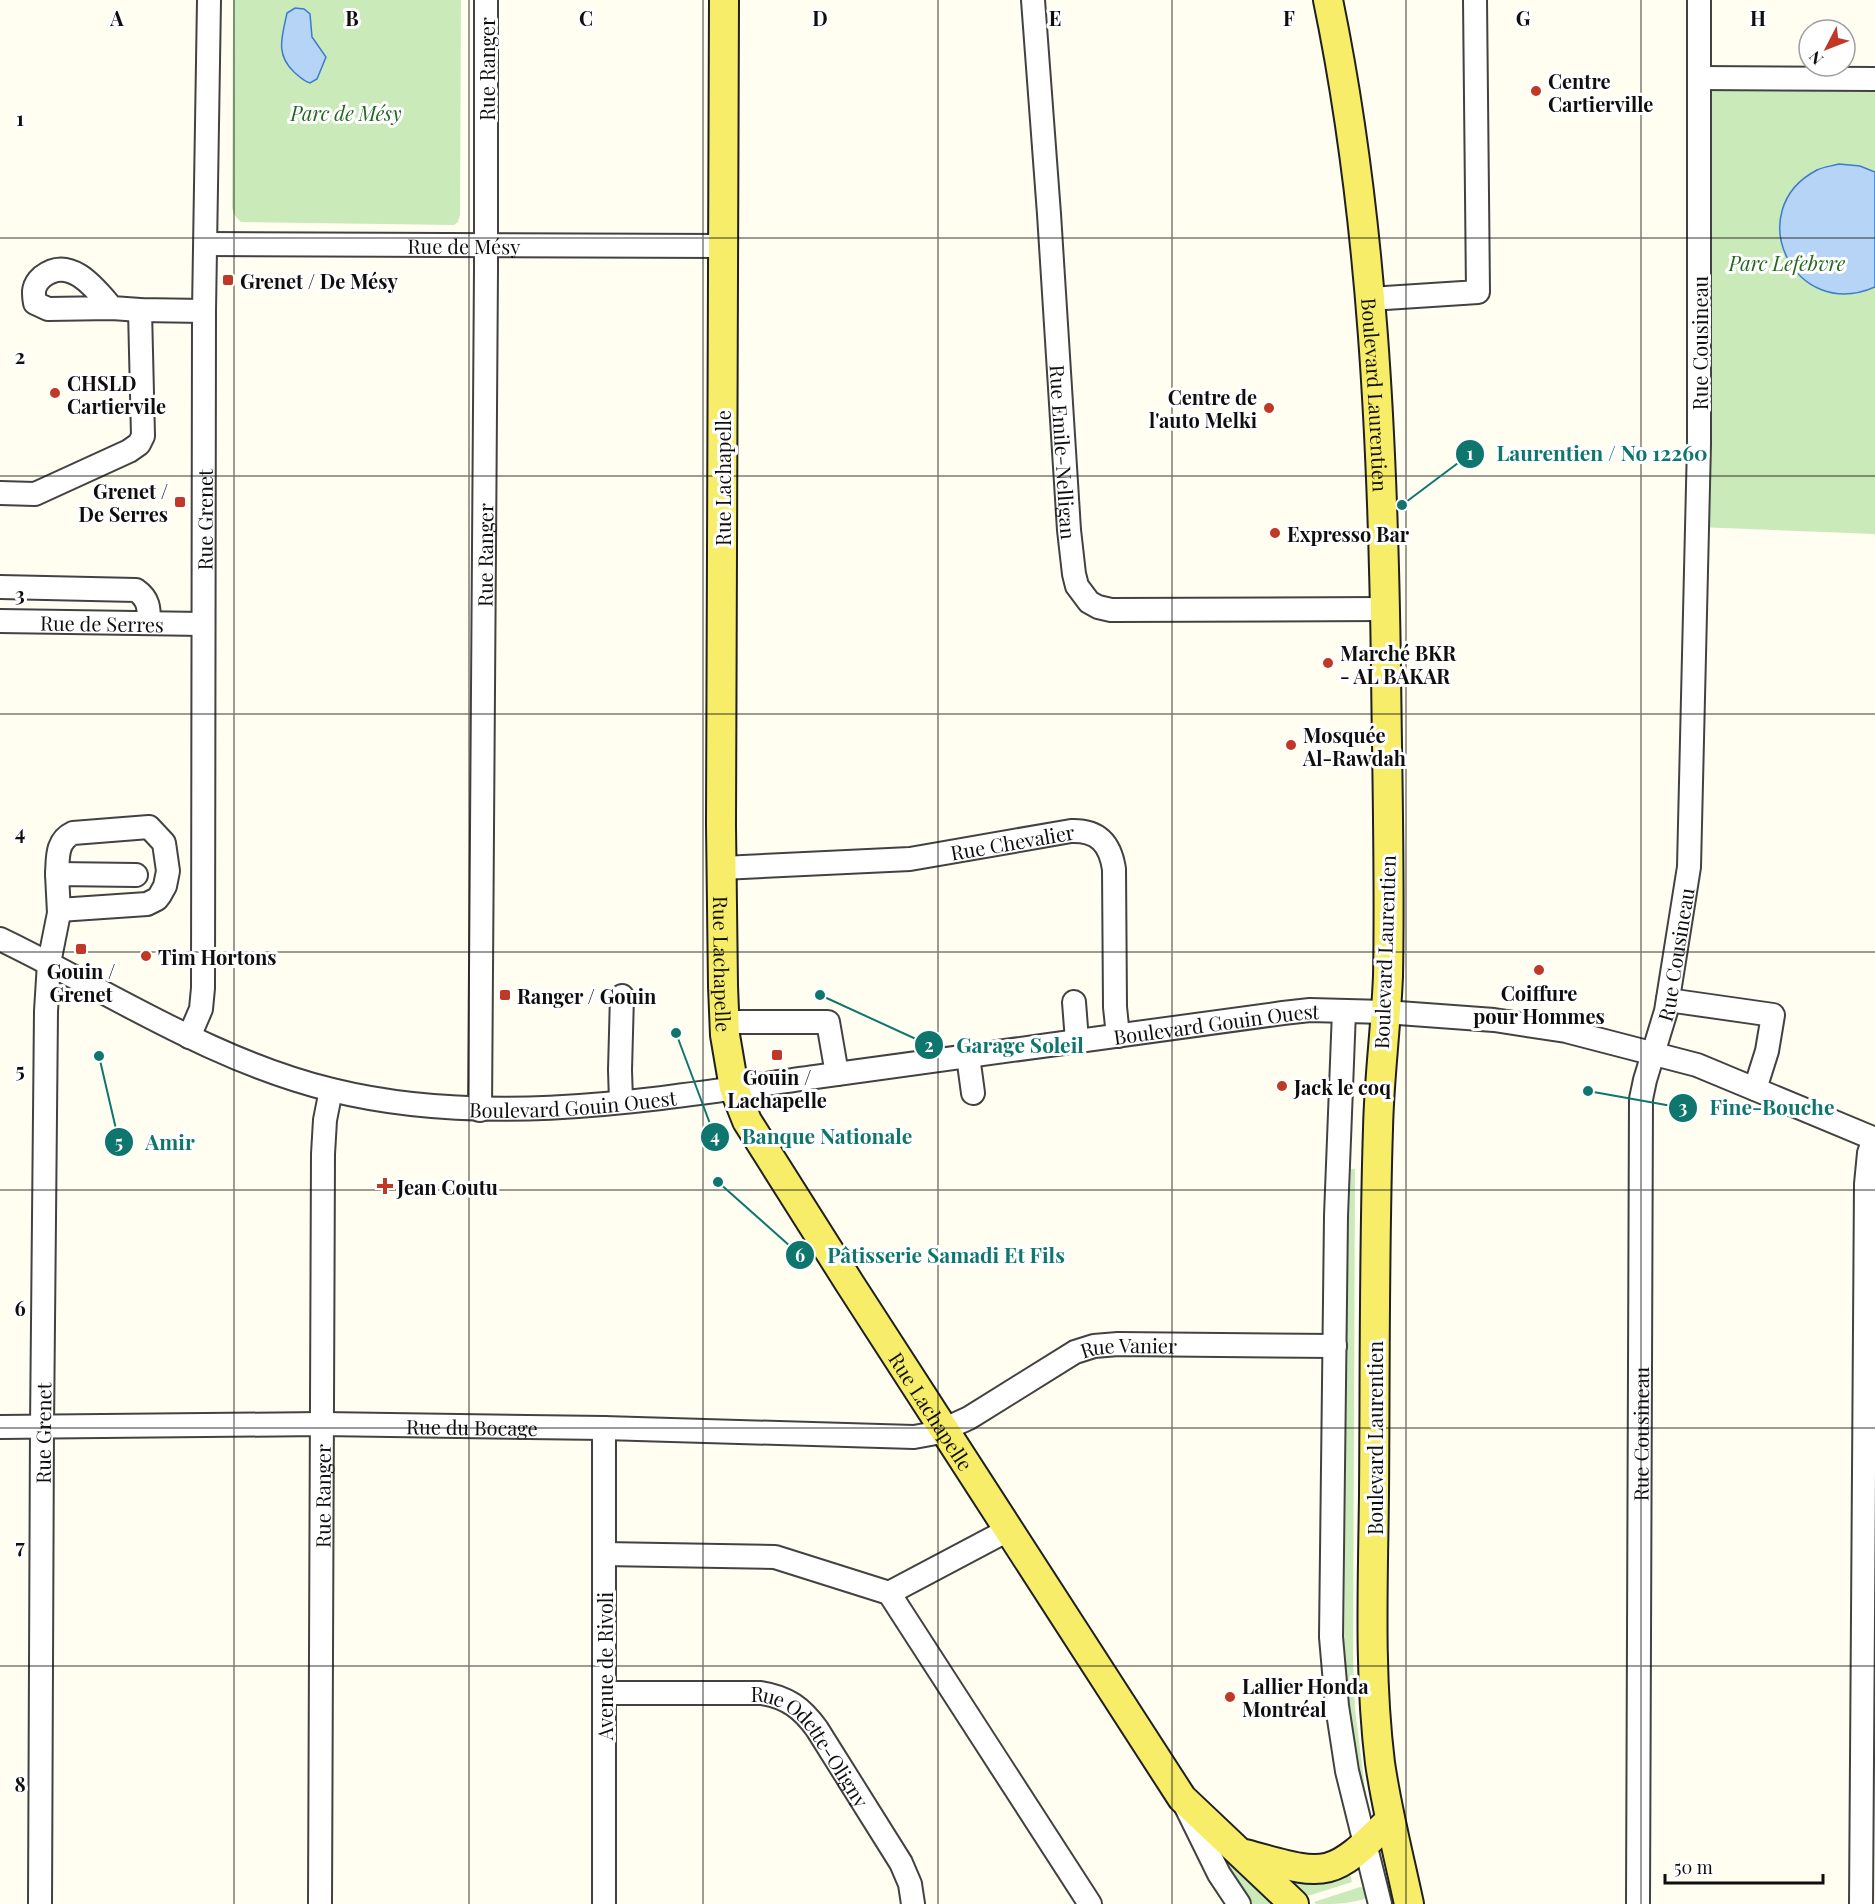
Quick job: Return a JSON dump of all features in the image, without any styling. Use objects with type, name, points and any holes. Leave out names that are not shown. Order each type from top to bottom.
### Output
[{"type":"main road","name":"Rue Lachapelle","points":[[724,0],[723,986],[727,1053],[734,1088],[747,1121],[943,1429],[1182,1797],[1294,1904]]},
{"type":"main road","name":"Boulevard Laurentien","points":[[1328,0],[1354,167],[1370,299],[1378,429],[1385,609],[1388,922],[1376,1206],[1373,1633],[1380,1756],[1390,1820],[1409,1904]]},
{"type":"main road","points":[[1243,1854],[1306,1870],[1323,1870],[1339,1864],[1364,1846],[1390,1820]]},
{"type":"street","name":"Rue Grenet","points":[[189,1036],[201,1010],[203,988],[204,311],[208,0]]},
{"type":"street","name":"Rue Ranger","points":[[480,1110],[487,246],[486,0]]},
{"type":"street","name":"Rue Emile-Nelligan","points":[[1033,0],[1069,530],[1077,586],[1089,602],[1111,610],[1385,609]]},
{"type":"street","points":[[1370,299],[1478,292],[1475,0]]},
{"type":"street","name":"Rue Cousineau","points":[[1638,1904],[1641,1099],[1668,1000],[1689,867],[1699,444],[1699,0]]},
{"type":"street","points":[[1699,78],[1875,79]]},
{"type":"street","name":"Rue de Mésy","points":[[206,244],[722,246]]},
{"type":"street","points":[[112,308],[204,311]]},
{"type":"street","points":[[0,493],[35,494],[129,451],[139,444],[143,436],[140,310]]},
{"type":"street","points":[[0,587],[136,590],[149,604],[149,623]]},
{"type":"street","name":"Rue de Serres","points":[[0,621],[204,624]]},
{"type":"street","name":"Rue Grenet","points":[[40,1904],[46,1011],[49,963],[59,910],[57,874],[60,846],[68,836],[80,831],[127,829],[165,858],[168,871],[165,886],[157,900],[151,903],[59,910]]},
{"type":"street","name":"Rue Chevalier","points":[[722,868],[910,859],[1071,831],[1090,833],[1105,843],[1110,850],[1114,869],[1115,1007],[1118,1036]]},
{"type":"street","points":[[57,874],[136,875]]},
{"type":"street","name":"Boulevard Gouin Ouest","points":[[0,939],[189,1036],[253,1065],[331,1090],[417,1106],[480,1110],[528,1109],[621,1101],[734,1088],[1292,1012],[1344,1011],[1494,1020],[1591,1036],[1697,1065],[1874,1139]]},
{"type":"street","points":[[621,1101],[622,996]]},
{"type":"street","points":[[1668,1000],[1773,1016],[1767,1051],[1755,1089]]},
{"type":"street","points":[[1074,1002],[1077,1041]]},
{"type":"street","name":"Boulevard Laurentien","points":[[1344,1011],[1336,1216],[1332,1655],[1345,1755],[1364,1846],[1380,1904]]},
{"type":"street","points":[[725,1022],[828,1022],[837,1074]]},
{"type":"street","points":[[968,1056],[973,1094]]},
{"type":"street","name":"Rue Ranger","points":[[320,1904],[323,1154],[325,1120],[331,1090]]},
{"type":"street","points":[[1861,1904],[1866,1185],[1869,1152],[1874,1139]]},
{"type":"street","name":"Rue Vanier","points":[[943,1429],[969,1418],[1066,1357],[1094,1346],[1118,1344],[1335,1346]]},
{"type":"street","name":"Rue du Bocage","points":[[0,1427],[322,1424],[604,1428],[914,1437],[936,1433],[943,1429]]},
{"type":"street","name":"Avenue de Rivoli","points":[[604,1428],[604,1904]]},
{"type":"street","points":[[889,1593],[1008,1530]]},
{"type":"street","points":[[604,1554],[775,1557],[889,1593],[1090,1904]]},
{"type":"street","name":"Rue Odette-Oligny","points":[[604,1693],[761,1694],[772,1695],[792,1703],[808,1716],[817,1729],[901,1863],[910,1884],[913,1904]]},
{"type":"street","name":"Rue Lachapelle","points":[[1182,1797],[1219,1874],[1239,1904]]},
{"type":"green space","name":"Parc de Mésy","points":[[233,0],[461,0],[460,215],[458,222],[454,225],[241,222],[235,216],[232,208]]},
{"type":"green space","name":"Parc Lefebvre","points":[[1699,78],[1875,79],[1875,534],[1697,527]]},
{"type":"green space","points":[[1351,1169],[1355,1169],[1353,1660],[1355,1709],[1366,1797],[1366,1804],[1363,1805],[1350,1725],[1344,1640],[1348,1238]]},
{"type":"green space","points":[[1233,1865],[1273,1904],[1251,1904],[1228,1869]]},
{"type":"green space","points":[[1349,1869],[1352,1882],[1311,1895],[1307,1895],[1290,1880]]},
{"type":"green space","points":[[1360,1887],[1365,1888],[1368,1897],[1343,1903],[1316,1904],[1314,1902]]},
{"type":"water","points":[[295,8],[304,9],[310,14],[312,37],[326,57],[317,79],[310,83],[294,72],[284,59],[282,52],[282,37],[287,13]]},
{"type":"water","points":[[1839,164],[1860,166],[1875,172],[1875,287],[1846,294],[1821,290],[1801,276],[1787,257],[1780,234],[1782,210],[1794,188],[1817,170]]},
{"type":"place","name":"Centre Cartierville","points":[[1536,91]]},
{"type":"place","name":"Grenet / De Mésy","points":[[228,280]]},
{"type":"place","name":"CHSLD Cartiervile","points":[[55,393]]},
{"type":"place","name":"Centre de l'auto Melki","points":[[1269,408]]},
{"type":"place","name":"Grenet / De Serres","points":[[180,502]]},
{"type":"place","name":"Laurentien / No 12260","points":[[1402,505]]},
{"type":"place","name":"Expresso Bar","points":[[1275,533]]},
{"type":"place","name":"Marché BKR - AL BAKAR","points":[[1328,663]]},
{"type":"place","name":"Mosquée Al-Rawdah","points":[[1291,745]]},
{"type":"place","name":"Gouin / Grenet","points":[[81,949]]},
{"type":"place","name":"Tim Hortons","points":[[146,956]]},
{"type":"place","name":"Coiffure pour Hommes","points":[[1539,970]]},
{"type":"place","name":"Ranger / Gouin","points":[[505,995]]},
{"type":"place","name":"Garage Soleil","points":[[820,995]]},
{"type":"place","name":"Banque Nationale","points":[[676,1033]]},
{"type":"place","name":"Gouin / Lachapelle","points":[[777,1055]]},
{"type":"place","name":"Amir","points":[[99,1056]]},
{"type":"place","name":"Jack le coq","points":[[1282,1086]]},
{"type":"place","name":"Fine-Bouche","points":[[1588,1091]]},
{"type":"place","name":"Pâtisserie Samadi Et Fils","points":[[718,1182]]},
{"type":"place","name":"Jean Coutu","points":[[385,1186]]},
{"type":"place","name":"Lallier Honda Montréal","points":[[1230,1697]]}]
